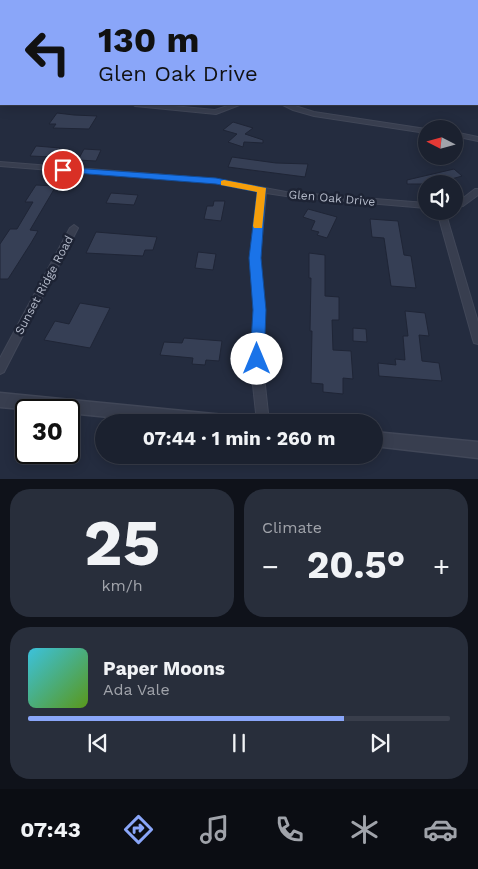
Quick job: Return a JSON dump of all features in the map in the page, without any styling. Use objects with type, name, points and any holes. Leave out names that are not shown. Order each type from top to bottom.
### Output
[{"type":"street","points":[[145,105],[216,112],[236,105]]},
{"type":"street","points":[[286,105],[314,114],[418,129]]},
{"type":"street","points":[[463,136],[478,139]]},
{"type":"street","name":"Glen Oak Drive","points":[[0,164],[216,181],[286,194],[418,205]]},
{"type":"street","points":[[262,190],[255,258],[259,310],[257,341],[258,376],[262,414]]},
{"type":"street","points":[[463,202],[478,191]]},
{"type":"street","points":[[444,220],[478,340]]},
{"type":"street","name":"Sunset Ridge Road","points":[[0,369],[74,228]]},
{"type":"street","points":[[0,400],[143,414]]},
{"type":"street","points":[[383,440],[478,450]]},
{"type":"building","points":[[57,113],[97,116],[89,129],[53,128],[56,124],[49,124]]},
{"type":"building","points":[[233,122],[253,128],[245,134],[263,140],[263,143],[244,142],[243,147],[228,142],[237,134],[223,130]]},
{"type":"building","points":[[36,146],[60,148],[54,157],[30,156]]},
{"type":"building","points":[[84,149],[101,150],[96,161],[78,160]]},
{"type":"building","points":[[232,157],[276,163],[308,164],[305,177],[228,167]]},
{"type":"building","points":[[454,169],[461,175],[428,175]]},
{"type":"building","points":[[418,177],[418,184],[407,184],[407,180]]},
{"type":"building","points":[[36,185],[56,186],[30,230],[38,231],[31,243],[8,279],[0,279],[0,244],[10,229],[17,229],[33,202],[25,202]]},
{"type":"building","points":[[111,193],[138,195],[134,205],[106,203]]},
{"type":"building","points":[[214,201],[225,201],[221,221],[204,219],[207,206],[213,206]]},
{"type":"building","points":[[308,209],[337,217],[327,238],[317,235],[319,232],[311,230],[315,221],[303,217]]},
{"type":"building","points":[[370,219],[398,221],[404,255],[411,256],[416,288],[391,286],[384,238],[372,237]]},
{"type":"building","points":[[96,232],[157,237],[153,250],[145,250],[143,256],[86,253]]},
{"type":"building","points":[[198,252],[216,254],[213,270],[195,268]]},
{"type":"building","points":[[309,253],[325,255],[325,296],[339,297],[339,320],[332,320],[333,350],[351,351],[353,379],[343,378],[343,394],[323,392],[323,384],[311,383],[312,331],[310,331],[311,278],[309,278]]},
{"type":"building","points":[[80,303],[110,308],[90,348],[44,340],[55,321],[69,324]]},
{"type":"building","points":[[405,311],[425,313],[429,336],[419,335],[422,361],[439,363],[442,381],[379,376],[378,363],[396,365],[395,359],[405,360],[403,336],[408,336]]},
{"type":"building","points":[[353,328],[366,329],[367,342],[353,341]]},
{"type":"building","points":[[184,338],[222,341],[219,361],[206,360],[205,365],[192,364],[193,358],[160,355],[164,342],[182,343]]},
{"type":"slow traffic","points":[[224,183],[262,190],[258,226]]},
{"type":"route","points":[[63,170],[216,181],[262,190],[255,258],[259,310],[257,359]]}]
